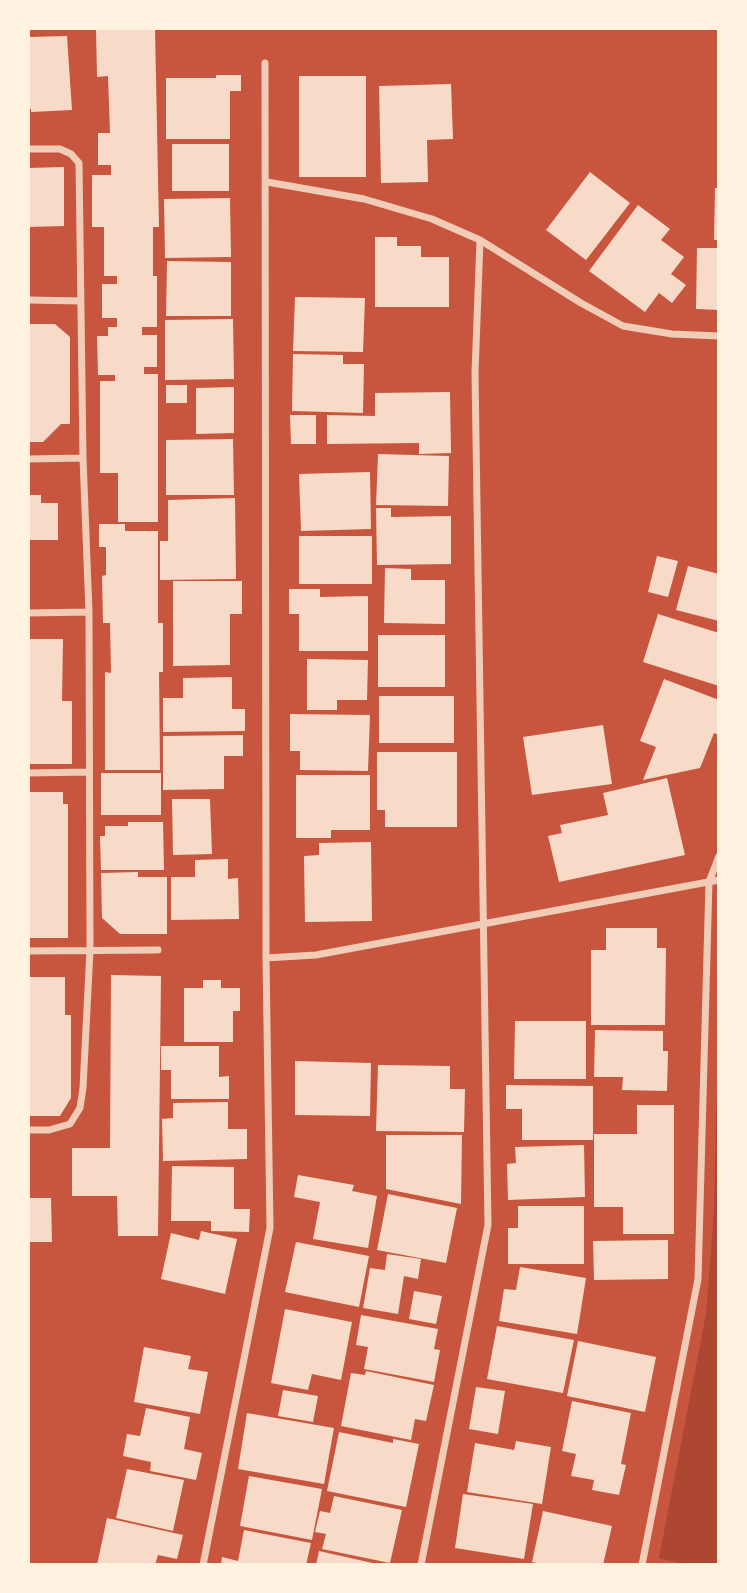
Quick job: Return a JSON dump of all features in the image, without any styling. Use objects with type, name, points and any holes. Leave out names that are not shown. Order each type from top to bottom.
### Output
[{"type":"street","points":[[203,1565],[270,1228],[266,958],[265,63]]},
{"type":"street","points":[[28,149],[60,149],[71,154],[79,163],[83,458],[89,612],[90,950],[80,1108],[70,1124],[49,1130],[28,1130]]},
{"type":"street","points":[[267,182],[364,199],[432,219],[480,240],[581,303],[624,326],[672,334],[719,336]]},
{"type":"street","points":[[421,1565],[488,1225],[475,373],[480,240]]},
{"type":"street","points":[[28,300],[81,300]]},
{"type":"street","points":[[28,459],[83,458]]},
{"type":"street","points":[[28,613],[89,612]]},
{"type":"street","points":[[28,773],[88,772]]},
{"type":"street","points":[[642,1565],[698,1279],[709,882],[719,856]]},
{"type":"street","points":[[266,958],[316,955],[719,880]]},
{"type":"street","points":[[28,951],[158,950]]},
{"type":"shaded area","points":[[719,1001],[719,1565],[687,1565],[659,1558],[706,1314],[714,1212]]},
{"type":"building","points":[[96,28],[155,28],[159,227],[153,227],[153,276],[157,276],[157,327],[142,327],[142,335],[157,335],[157,367],[144,367],[144,374],[158,374],[158,522],[118,522],[118,473],[100,473],[100,381],[115,381],[115,375],[98,375],[97,336],[108,336],[108,327],[117,327],[117,318],[102,318],[102,284],[117,284],[117,276],[104,276],[104,227],[92,227],[92,175],[111,175],[111,165],[98,165],[98,133],[110,133],[108,76],[97,77]]},
{"type":"building","points":[[67,36],[72,110],[31,112],[31,109],[28,109],[28,37]]},
{"type":"building","points":[[216,75],[241,75],[241,91],[230,91],[230,139],[166,139],[166,78],[216,78]]},
{"type":"building","points":[[299,76],[366,76],[366,177],[299,177]]},
{"type":"building","points":[[451,84],[453,139],[427,140],[428,182],[381,183],[379,86]]},
{"type":"building","points":[[172,144],[229,144],[229,191],[172,191]]},
{"type":"building","points":[[64,167],[64,226],[28,227],[28,168]]},
{"type":"building","points":[[590,172],[630,203],[586,260],[546,230]]},
{"type":"building","points":[[715,188],[719,188],[719,240],[714,240]]},
{"type":"building","points":[[230,198],[231,257],[165,258],[164,199]]},
{"type":"building","points":[[638,205],[670,229],[661,240],[684,257],[671,274],[686,285],[672,303],[659,293],[645,312],[589,271]]},
{"type":"building","points":[[375,237],[397,237],[397,246],[421,246],[421,257],[449,257],[449,307],[375,307]]},
{"type":"building","points":[[697,248],[719,248],[719,310],[696,309]]},
{"type":"building","points":[[167,261],[231,262],[231,316],[166,316]]},
{"type":"building","points":[[295,297],[365,298],[363,352],[293,351]]},
{"type":"building","points":[[233,319],[234,379],[165,380],[165,320]]},
{"type":"building","points":[[28,324],[55,324],[70,337],[70,424],[61,424],[43,442],[28,442]]},
{"type":"building","points":[[293,354],[343,355],[343,364],[364,364],[363,413],[292,411]]},
{"type":"building","points":[[166,385],[187,385],[187,403],[166,403]]},
{"type":"building","points":[[234,387],[234,433],[196,434],[196,388]]},
{"type":"building","points":[[450,392],[451,453],[419,454],[419,443],[327,444],[327,415],[375,416],[375,393]]},
{"type":"building","points":[[290,415],[316,415],[316,444],[291,444]]},
{"type":"building","points":[[233,439],[234,495],[166,495],[166,440]]},
{"type":"building","points":[[378,454],[449,456],[448,506],[376,505]]},
{"type":"building","points":[[370,472],[371,529],[301,531],[299,474]]},
{"type":"building","points":[[28,495],[41,495],[41,503],[58,503],[58,540],[28,540]]},
{"type":"building","points":[[235,498],[236,579],[160,580],[160,541],[168,541],[168,500]]},
{"type":"building","points":[[376,508],[391,508],[391,517],[451,516],[451,564],[377,565]]},
{"type":"building","points":[[99,524],[125,524],[125,531],[158,531],[158,623],[163,623],[163,672],[159,672],[160,770],[105,770],[105,672],[111,673],[110,623],[103,623],[102,576],[106,575],[106,547],[99,547]]},
{"type":"building","points":[[299,536],[372,536],[372,584],[299,584]]},
{"type":"building","points":[[657,556],[678,561],[668,597],[648,592]]},
{"type":"building","points":[[688,566],[719,574],[719,621],[676,610]]},
{"type":"building","points":[[385,568],[411,569],[411,580],[445,580],[445,624],[384,623]]},
{"type":"building","points":[[173,581],[242,581],[242,614],[230,614],[230,665],[173,666]]},
{"type":"building","points":[[289,589],[320,589],[320,597],[368,596],[368,651],[299,651],[299,614],[289,614]]},
{"type":"building","points":[[658,614],[719,633],[719,686],[643,662]]},
{"type":"building","points":[[378,635],[445,635],[445,687],[378,687]]},
{"type":"building","points":[[28,639],[63,639],[62,701],[72,701],[72,764],[28,764]]},
{"type":"building","points":[[307,659],[368,660],[367,700],[337,700],[337,710],[307,710]]},
{"type":"building","points":[[232,677],[232,709],[245,709],[245,731],[163,732],[163,698],[183,698],[183,678]]},
{"type":"building","points":[[664,679],[719,700],[719,735],[714,733],[700,768],[643,780],[656,747],[640,741]]},
{"type":"building","points":[[379,696],[454,696],[454,743],[379,743]]},
{"type":"building","points":[[290,714],[370,715],[368,771],[300,770],[300,751],[290,751]]},
{"type":"building","points":[[603,725],[612,784],[532,795],[523,737]]},
{"type":"building","points":[[243,735],[243,756],[224,756],[224,789],[163,790],[163,736]]},
{"type":"building","points":[[377,752],[457,752],[457,827],[385,827],[385,810],[377,810]]},
{"type":"building","points":[[101,773],[161,773],[161,815],[101,815]]},
{"type":"building","points":[[296,775],[370,775],[370,830],[331,830],[331,838],[296,838]]},
{"type":"building","points":[[667,778],[685,855],[559,882],[548,836],[562,833],[560,825],[608,815],[603,793]]},
{"type":"building","points":[[28,792],[63,792],[63,804],[68,804],[68,938],[28,938]]},
{"type":"building","points":[[172,799],[210,799],[212,854],[173,855]]},
{"type":"building","points":[[128,822],[163,822],[164,870],[101,870],[100,836],[105,836],[105,826],[128,826]]},
{"type":"building","points":[[371,842],[372,921],[305,922],[304,856],[319,855],[319,843]]},
{"type":"building","points":[[228,859],[228,879],[238,878],[239,919],[171,920],[171,877],[195,877],[195,860]]},
{"type":"building","points":[[138,872],[138,877],[167,877],[167,934],[120,934],[102,918],[101,873]]},
{"type":"building","points":[[606,928],[657,928],[657,948],[666,948],[665,1025],[591,1025],[591,950],[606,950]]},
{"type":"building","points":[[111,975],[161,976],[158,1236],[118,1236],[117,1196],[72,1196],[72,1148],[110,1148]]},
{"type":"building","points":[[28,977],[65,977],[65,1015],[71,1015],[71,1098],[60,1116],[28,1116]]},
{"type":"building","points":[[203,980],[221,980],[221,988],[240,988],[240,1011],[233,1011],[233,1042],[184,1042],[184,988],[203,988]]},
{"type":"building","points":[[515,1021],[586,1021],[586,1079],[514,1079]]},
{"type":"building","points":[[595,1030],[663,1031],[663,1051],[668,1051],[667,1091],[622,1090],[623,1077],[594,1077]]},
{"type":"building","points":[[161,1046],[219,1046],[219,1077],[229,1076],[229,1099],[171,1099],[171,1070],[161,1070]]},
{"type":"building","points":[[295,1061],[371,1063],[370,1116],[295,1115]]},
{"type":"building","points":[[378,1065],[450,1066],[450,1089],[465,1089],[464,1132],[376,1131]]},
{"type":"building","points":[[506,1085],[593,1086],[593,1140],[522,1140],[522,1109],[506,1109]]},
{"type":"building","points":[[228,1102],[228,1129],[247,1129],[247,1159],[163,1161],[162,1119],[173,1118],[173,1103]]},
{"type":"building","points":[[637,1105],[674,1105],[674,1234],[623,1234],[623,1207],[594,1207],[594,1134],[637,1134]]},
{"type":"building","points":[[386,1135],[462,1135],[461,1204],[386,1189]]},
{"type":"building","points":[[584,1145],[585,1197],[508,1200],[507,1164],[516,1163],[515,1147]]},
{"type":"building","points":[[172,1166],[234,1167],[234,1209],[250,1209],[249,1232],[211,1231],[211,1221],[171,1221]]},
{"type":"building","points":[[298,1175],[354,1185],[352,1191],[377,1196],[368,1248],[313,1239],[320,1202],[294,1197]]},
{"type":"building","points":[[388,1194],[457,1208],[446,1263],[377,1250]]},
{"type":"building","points":[[28,1198],[51,1198],[52,1242],[28,1242]]},
{"type":"building","points":[[518,1206],[584,1206],[584,1264],[508,1264],[508,1228],[518,1228]]},
{"type":"building","points":[[201,1231],[237,1239],[225,1294],[161,1279],[171,1233],[199,1240]]},
{"type":"building","points":[[668,1240],[668,1279],[594,1280],[593,1241]]},
{"type":"building","points":[[296,1242],[369,1256],[359,1307],[285,1292]]},
{"type":"building","points":[[387,1254],[421,1259],[418,1279],[404,1276],[398,1314],[363,1308],[370,1268],[385,1270]]},
{"type":"building","points":[[520,1267],[586,1278],[577,1334],[499,1321],[504,1289],[516,1290]]},
{"type":"building","points":[[414,1291],[442,1296],[436,1324],[409,1319]]},
{"type":"building","points":[[285,1309],[352,1322],[341,1380],[312,1374],[308,1390],[271,1383]]},
{"type":"building","points":[[361,1315],[438,1329],[434,1349],[440,1350],[434,1382],[364,1369],[368,1347],[356,1345]]},
{"type":"building","points":[[497,1326],[574,1340],[563,1393],[487,1379]]},
{"type":"building","points":[[578,1341],[656,1357],[645,1412],[567,1396]]},
{"type":"building","points":[[144,1347],[191,1356],[188,1369],[208,1372],[200,1414],[134,1402]]},
{"type":"building","points":[[366,1371],[434,1385],[426,1421],[415,1419],[411,1440],[341,1426],[351,1373],[365,1375]]},
{"type":"building","points":[[476,1387],[505,1391],[498,1434],[469,1429]]},
{"type":"building","points":[[283,1390],[318,1396],[313,1422],[278,1416]]},
{"type":"building","points":[[572,1401],[631,1413],[621,1464],[626,1465],[619,1495],[592,1490],[594,1480],[571,1476],[576,1454],[562,1451]]},
{"type":"building","points":[[146,1408],[190,1417],[184,1449],[202,1453],[196,1480],[150,1471],[151,1462],[123,1456],[127,1434],[140,1436]]},
{"type":"building","points":[[247,1413],[334,1428],[324,1484],[238,1469]]},
{"type":"building","points":[[339,1432],[393,1443],[393,1439],[419,1444],[406,1507],[327,1491]]},
{"type":"building","points":[[516,1441],[551,1447],[542,1504],[467,1492],[475,1443],[514,1450]]},
{"type":"building","points":[[127,1469],[184,1480],[173,1531],[116,1518]]},
{"type":"building","points":[[249,1476],[322,1489],[312,1540],[240,1526]]},
{"type":"building","points":[[463,1494],[533,1504],[524,1559],[455,1548]]},
{"type":"building","points":[[334,1496],[402,1510],[390,1563],[322,1549],[326,1534],[315,1532],[320,1511],[330,1513]]},
{"type":"building","points":[[543,1511],[612,1526],[603,1565],[547,1565],[532,1562]]},
{"type":"building","points":[[107,1518],[183,1535],[177,1559],[158,1555],[155,1565],[97,1565]]},
{"type":"building","points":[[244,1530],[311,1543],[306,1565],[221,1565],[222,1557],[238,1561]]},
{"type":"building","points":[[319,1551],[377,1564],[377,1565],[316,1565]]}]
